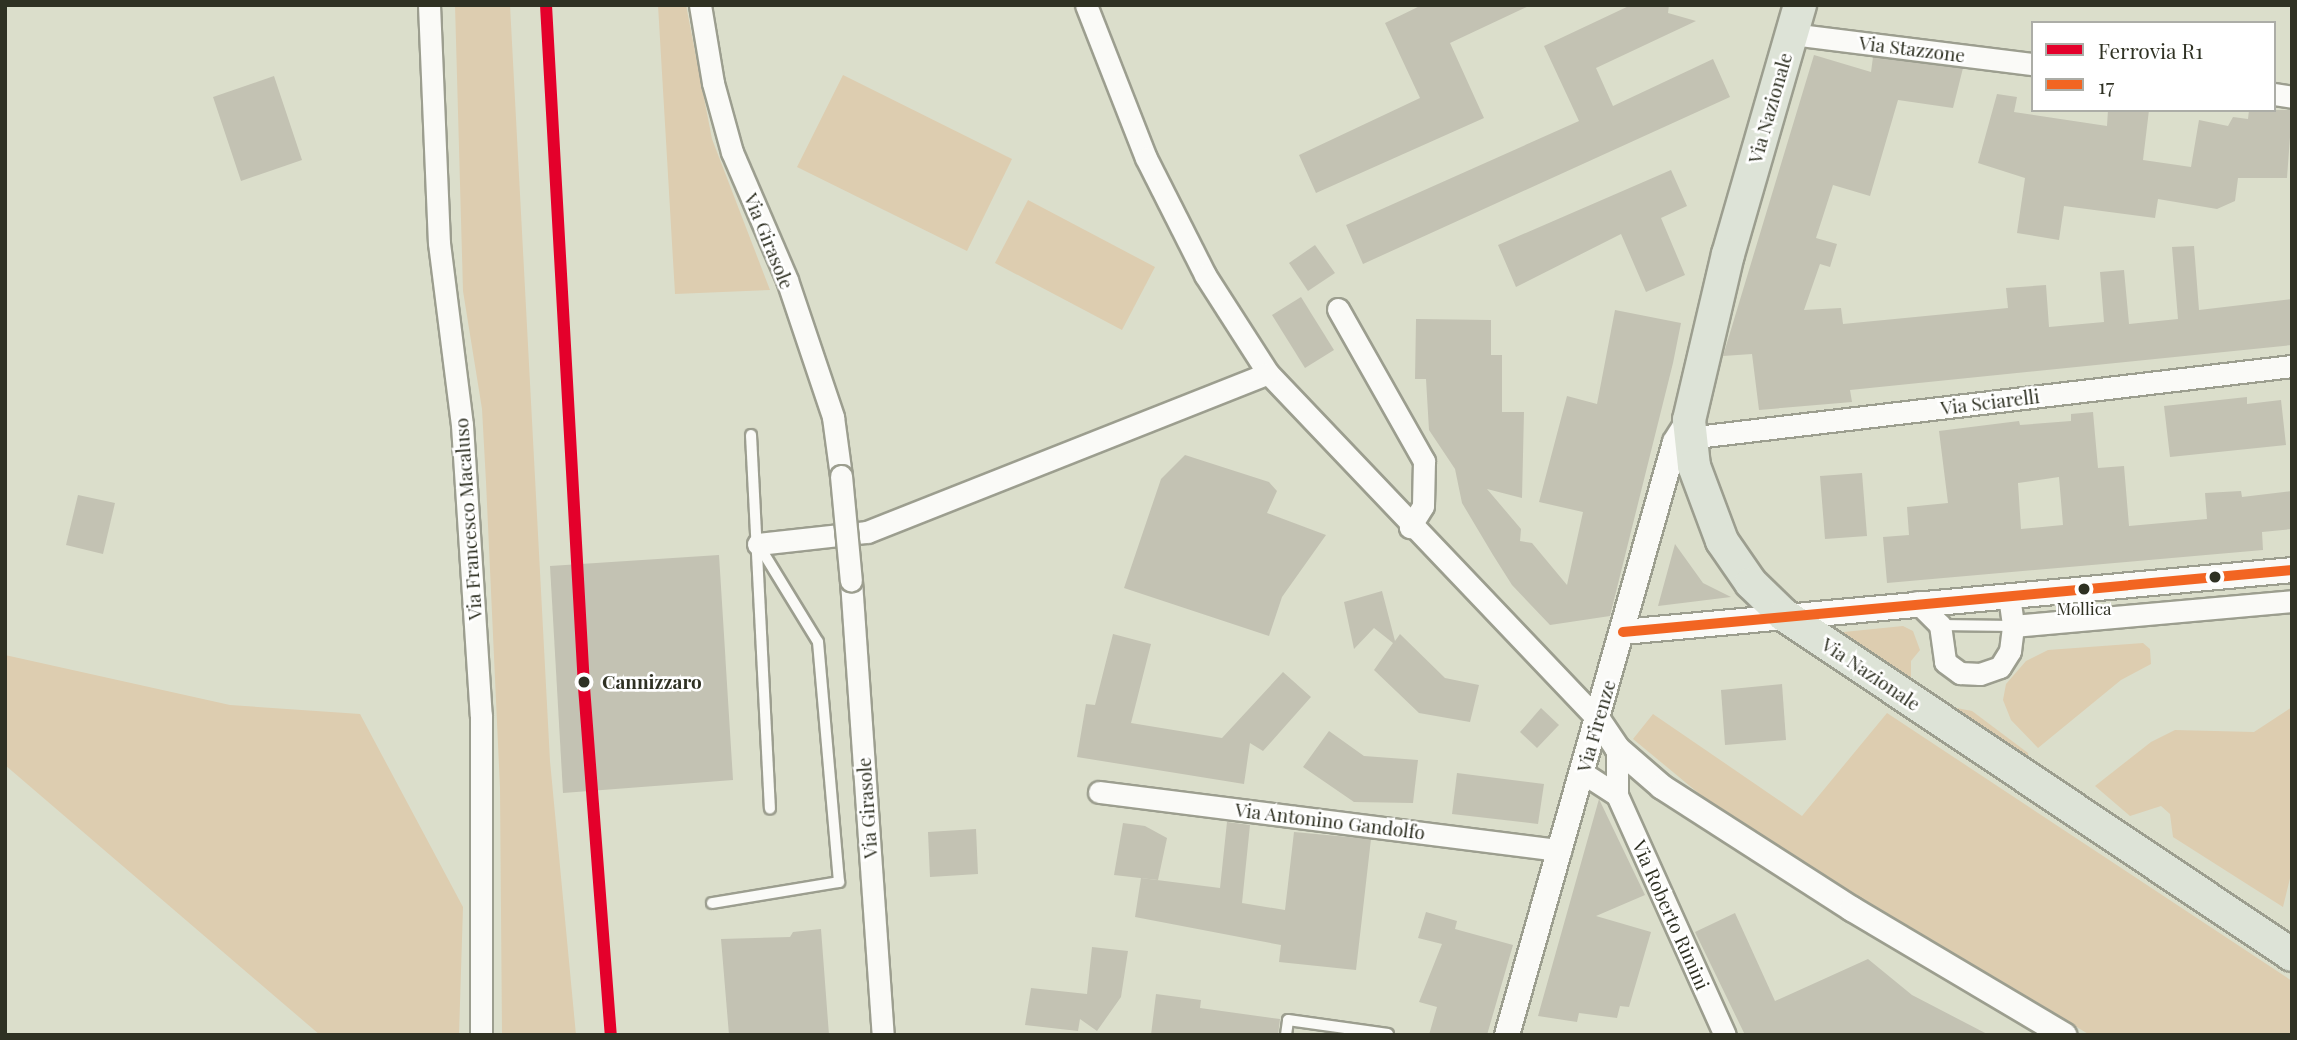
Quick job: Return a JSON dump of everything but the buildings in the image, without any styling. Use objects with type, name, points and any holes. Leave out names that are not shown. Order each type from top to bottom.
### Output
[{"type":"main road","name":"Via Nazionale","points":[[1796,20],[1715,303],[1688,429],[1697,479],[1722,541],[1751,583],[1784,615],[2292,955]]},
{"type":"street","name":"Via Francesco Macaluso","points":[[429,5],[439,243],[462,425],[481,715],[481,1035]]},
{"type":"street","name":"Via Girasole","points":[[700,5],[713,83],[732,152],[787,280],[833,417],[851,581],[883,1035]]},
{"type":"street","points":[[1086,5],[1146,158],[1205,275],[1268,373],[1410,527],[1599,721],[1617,748],[1662,787],[1852,909],[2064,1035]]},
{"type":"street","name":"Via Stazzone","points":[[1796,20],[2031,64]]},
{"type":"street","points":[[1338,309],[1424,461],[1423,506],[1410,527]]},
{"type":"street","name":"Via Sciarelli","points":[[1688,429],[2292,366]]},
{"type":"street","points":[[758,544],[867,532],[1268,373]]},
{"type":"street","name":"Via Firenze","points":[[1507,1035],[1599,721],[1675,442],[1688,429]]},
{"type":"street","points":[[1660,502],[1683,483],[1697,479]]},
{"type":"street","points":[[1623,632],[1917,602],[2292,570]]},
{"type":"street","points":[[1917,602],[1940,625],[1945,662],[1960,673],[1980,674],[2000,667],[2010,651],[2013,626],[2009,596]]},
{"type":"street","points":[[2013,626],[2292,601]]},
{"type":"street","points":[[1617,748],[1617,795]]},
{"type":"street","points":[[1583,773],[1617,795]]},
{"type":"street","name":"Via Antonino Gandolfo","points":[[1099,792],[1560,850]]},
{"type":"street","name":"Via Roberto Rimini","points":[[1617,795],[1724,1035]]},
{"type":"lane","points":[[751,435],[770,809]]},
{"type":"lane","points":[[712,903],[839,882],[818,642],[758,544]]},
{"type":"lane","points":[[1940,625],[2013,626]]},
{"type":"lane","points":[[1286,1035],[1288,1020],[1388,1034]]},
{"type":"shaded area","points":[[455,5],[510,5],[550,761],[576,1035],[502,1035],[500,788],[482,409],[463,291]]},
{"type":"shaded area","points":[[658,5],[686,5],[712,139],[770,290],[675,294]]},
{"type":"shaded area","points":[[843,75],[1012,159],[967,251],[797,167]]},
{"type":"shaded area","points":[[1028,200],[1155,267],[1122,330],[995,263]]},
{"type":"shaded area","points":[[1903,626],[1913,631],[1920,650],[1911,661],[1911,688],[1834,633]]},
{"type":"shaded area","points":[[2143,643],[2150,649],[2151,664],[2121,680],[2038,748],[2011,720],[2003,700],[2006,684],[2026,661],[2048,650]]},
{"type":"shaded area","points":[[5,655],[230,705],[360,714],[463,907],[459,1035],[320,1035],[5,765]]},
{"type":"shaded area","points":[[1936,704],[1972,711],[2028,753],[2030,766]]},
{"type":"shaded area","points":[[2292,707],[2292,870],[2283,907],[2173,837],[2170,814],[2161,806],[2130,816],[2095,786],[2151,742],[2175,730],[2254,732]]},
{"type":"shaded area","points":[[1887,713],[2292,981],[2292,1035],[2090,1035],[1731,820],[1633,739],[1653,714],[1802,816]]},
{"type":"rail line","name":"R1","points":[[546,5],[584,687],[611,1035]]},
{"type":"transit line","name":"17","points":[[1623,632],[2292,570]]},
{"type":"place","name":"Mollica","points":[[2084,589]]},
{"type":"place","name":"Cannizzaro","points":[[584,682]]}]
